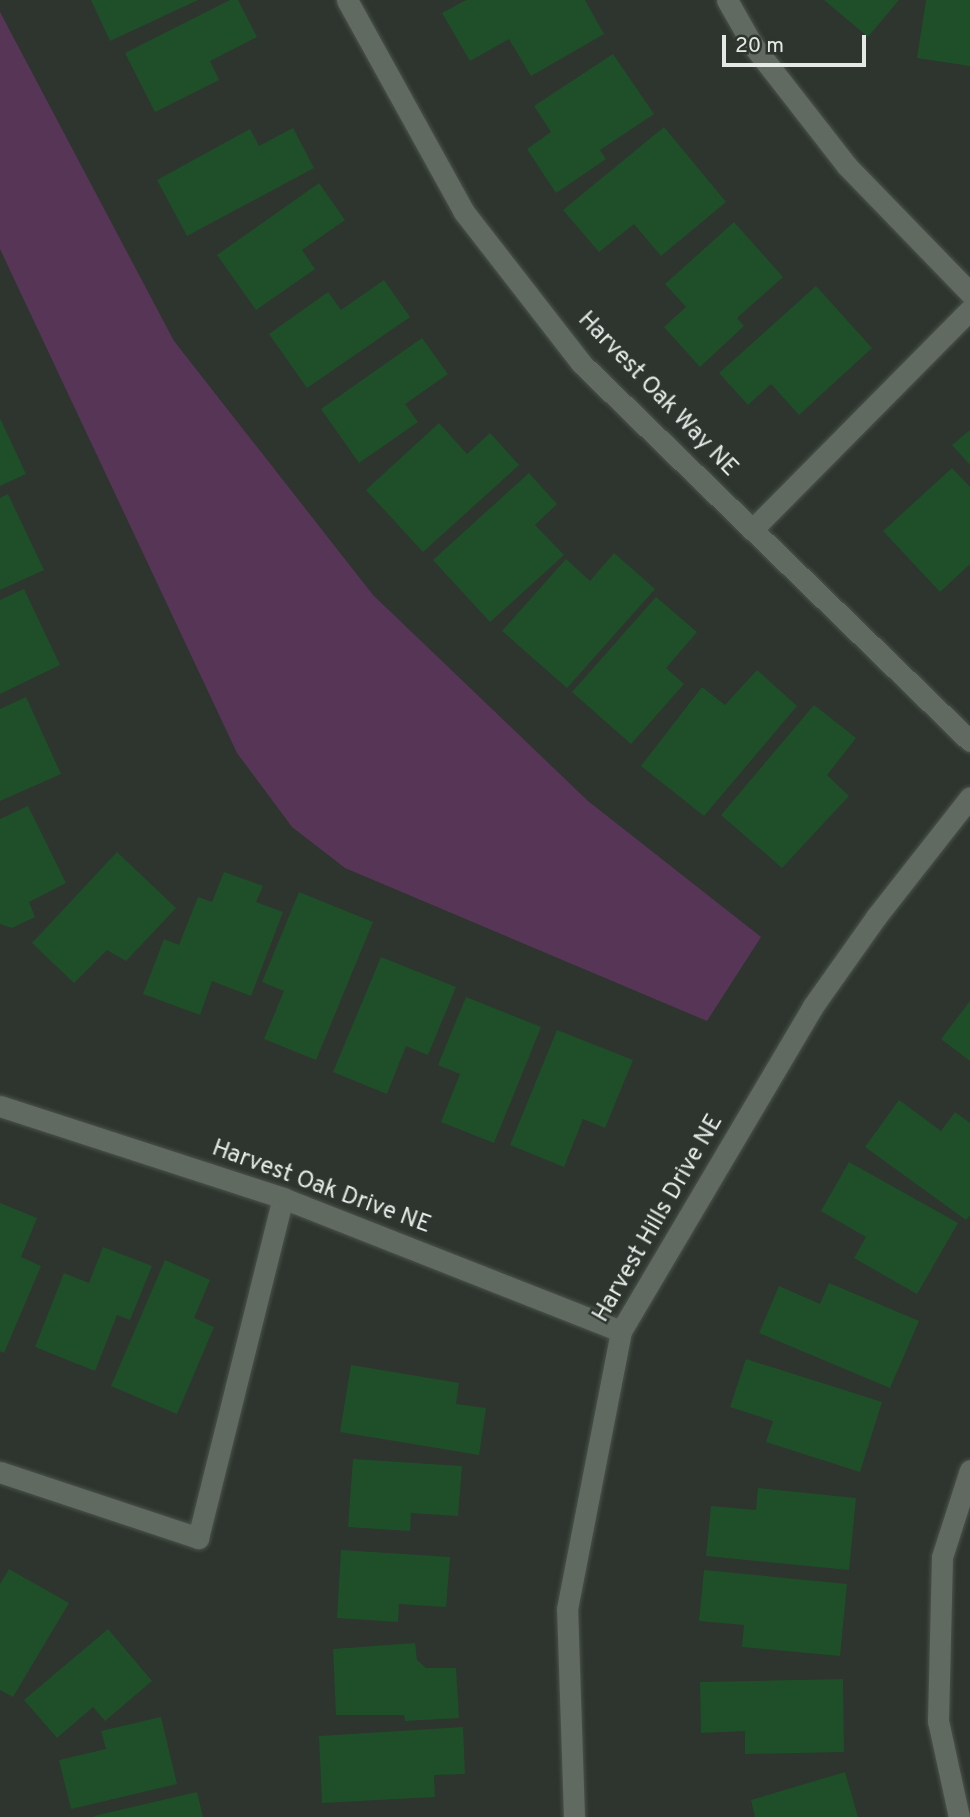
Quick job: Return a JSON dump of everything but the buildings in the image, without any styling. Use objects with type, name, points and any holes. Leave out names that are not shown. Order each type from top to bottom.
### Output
[{"type":"street","name":"Harvest Oak Way NE","points":[[347,0],[464,212],[582,364],[970,741]]},
{"type":"street","points":[[727,0],[752,44],[847,166],[970,293]]},
{"type":"street","points":[[752,530],[970,310]]},
{"type":"street","name":"Harvest Hills Drive NE","points":[[574,1817],[568,1609],[621,1331],[813,1006],[876,917],[970,797]]},
{"type":"street","name":"Harvest Oak Drive NE","points":[[0,1106],[284,1198],[621,1331]]},
{"type":"street","points":[[0,1472],[198,1538],[284,1198]]},
{"type":"street","points":[[959,1817],[938,1721],[942,1557],[970,1470]]},
{"type":"shaded area","points":[[0,12],[174,341],[373,595],[588,801],[761,937],[707,1021],[345,868],[292,827],[237,753],[0,249]]}]
